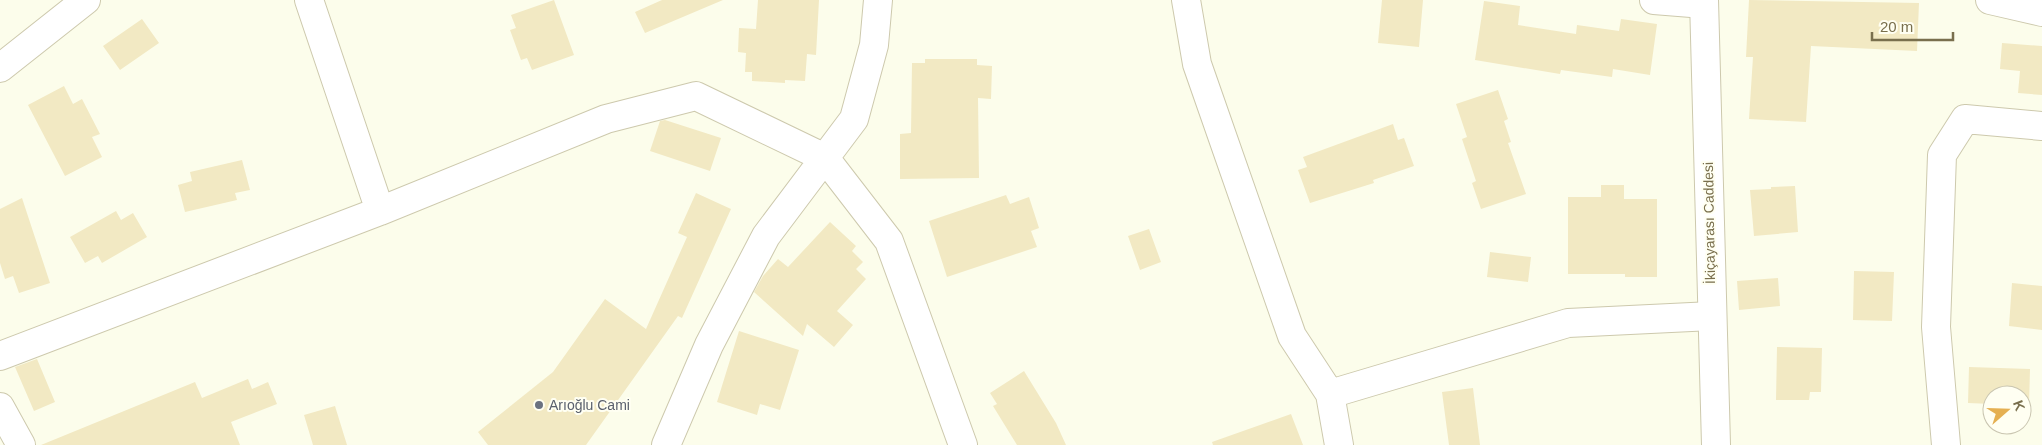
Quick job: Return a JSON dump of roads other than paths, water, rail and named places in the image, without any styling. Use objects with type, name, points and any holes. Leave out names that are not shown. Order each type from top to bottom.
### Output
[{"type":"street","points":[[0,68],[86,0]]},
{"type":"street","points":[[308,0],[380,211]]},
{"type":"street","points":[[666,445],[709,345],[766,236],[854,119],[874,46],[878,0]]},
{"type":"street","points":[[1186,0],[1198,64],[1292,336],[1330,394],[1339,445]]},
{"type":"street","points":[[1654,0],[1704,2]]},
{"type":"street","points":[[1990,0],[2042,12]]},
{"type":"street","name":"İkiçayarası Caddesi","points":[[1704,2],[1716,445]]},
{"type":"street","points":[[0,356],[380,211],[606,119],[696,96],[825,158],[889,241],[963,445]]},
{"type":"street","points":[[1946,445],[1936,327],[1942,155],[1965,119],[2042,126]]},
{"type":"street","points":[[1330,394],[1568,323],[1712,316]]},
{"type":"street","points":[[0,407],[21,445]]},
{"type":"place","name":"Arıoğlu Cami","points":[[539,405]]}]
